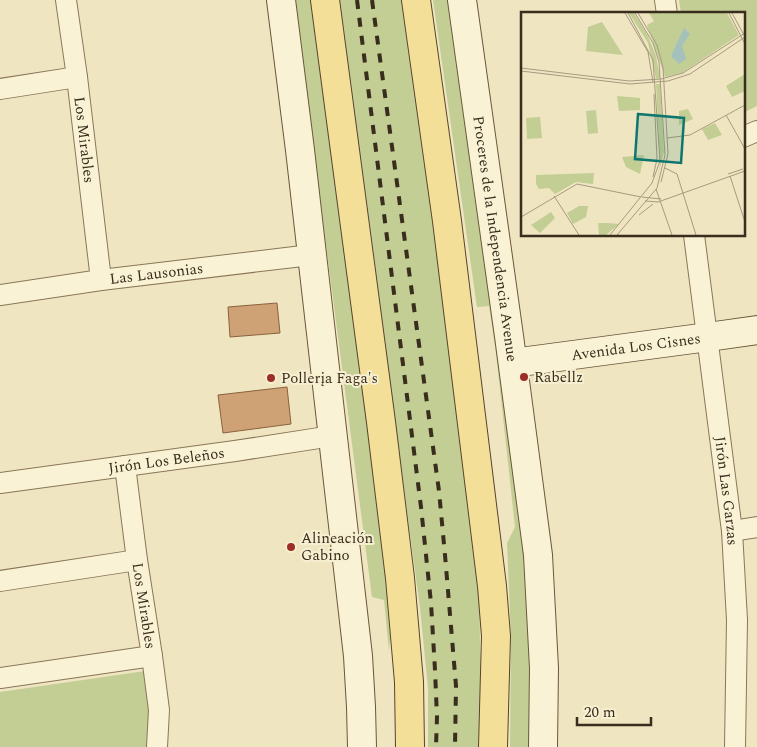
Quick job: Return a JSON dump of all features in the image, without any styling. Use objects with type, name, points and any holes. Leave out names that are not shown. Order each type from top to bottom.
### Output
[{"type":"main road","points":[[281,0],[358,656],[362,747]]},
{"type":"main road","points":[[325,0],[400,578],[409,682],[410,747]]},
{"type":"main road","points":[[416,0],[447,221],[492,586],[496,636],[493,747]]},
{"type":"main road","name":"Proceres de la Independencia Avenue","points":[[462,0],[538,556],[544,668],[543,747]]},
{"type":"main road","name":"Avenida Los Cisnes","points":[[513,363],[757,330]]},
{"type":"street","name":"Los Mirables","points":[[66,0],[101,280]]},
{"type":"street","points":[[0,89],[77,78]]},
{"type":"street","points":[[744,137],[757,131]]},
{"type":"street","name":"Jirón Las Garzas","points":[[694,236],[732,531],[737,620],[736,747]]},
{"type":"street","name":"Las Lausonias","points":[[0,294],[311,255]]},
{"type":"street","name":"Jirón Los Beleños","points":[[0,483],[332,436]]},
{"type":"street","name":"Los Mirables","points":[[125,466],[159,710],[158,747]]},
{"type":"street","points":[[732,531],[757,527]]},
{"type":"street","points":[[0,581],[137,560]]},
{"type":"street","points":[[0,678],[152,656]]},
{"type":"green space","points":[[294,0],[310,0],[391,601],[392,618],[389,651],[384,600],[372,597]]},
{"type":"green space","points":[[338,0],[404,0],[466,473],[479,587],[481,698],[478,747],[428,747],[428,688],[420,608]]},
{"type":"green space","points":[[433,0],[453,0],[529,578],[532,747],[510,747],[511,638],[507,543],[515,527],[489,306],[477,307]]},
{"type":"green space","points":[[679,0],[757,0],[757,106],[744,112],[744,12],[681,12]]},
{"type":"green space","points":[[145,671],[150,726],[149,747],[0,747],[0,692]]},
{"type":"building","points":[[277,303],[280,333],[230,337],[228,307]]},
{"type":"building","points":[[287,387],[291,424],[223,433],[218,395]]},
{"type":"railway","points":[[357,0],[421,507],[431,603],[437,717],[436,747]]},
{"type":"railway","points":[[372,0],[439,491],[456,686],[455,747]]},
{"type":"place","name":"Rabellz","points":[[524,377]]},
{"type":"place","name":"Pollerįa Faga's","points":[[271,378]]},
{"type":"place","name":"Alineación Gabino","points":[[291,547]]}]
